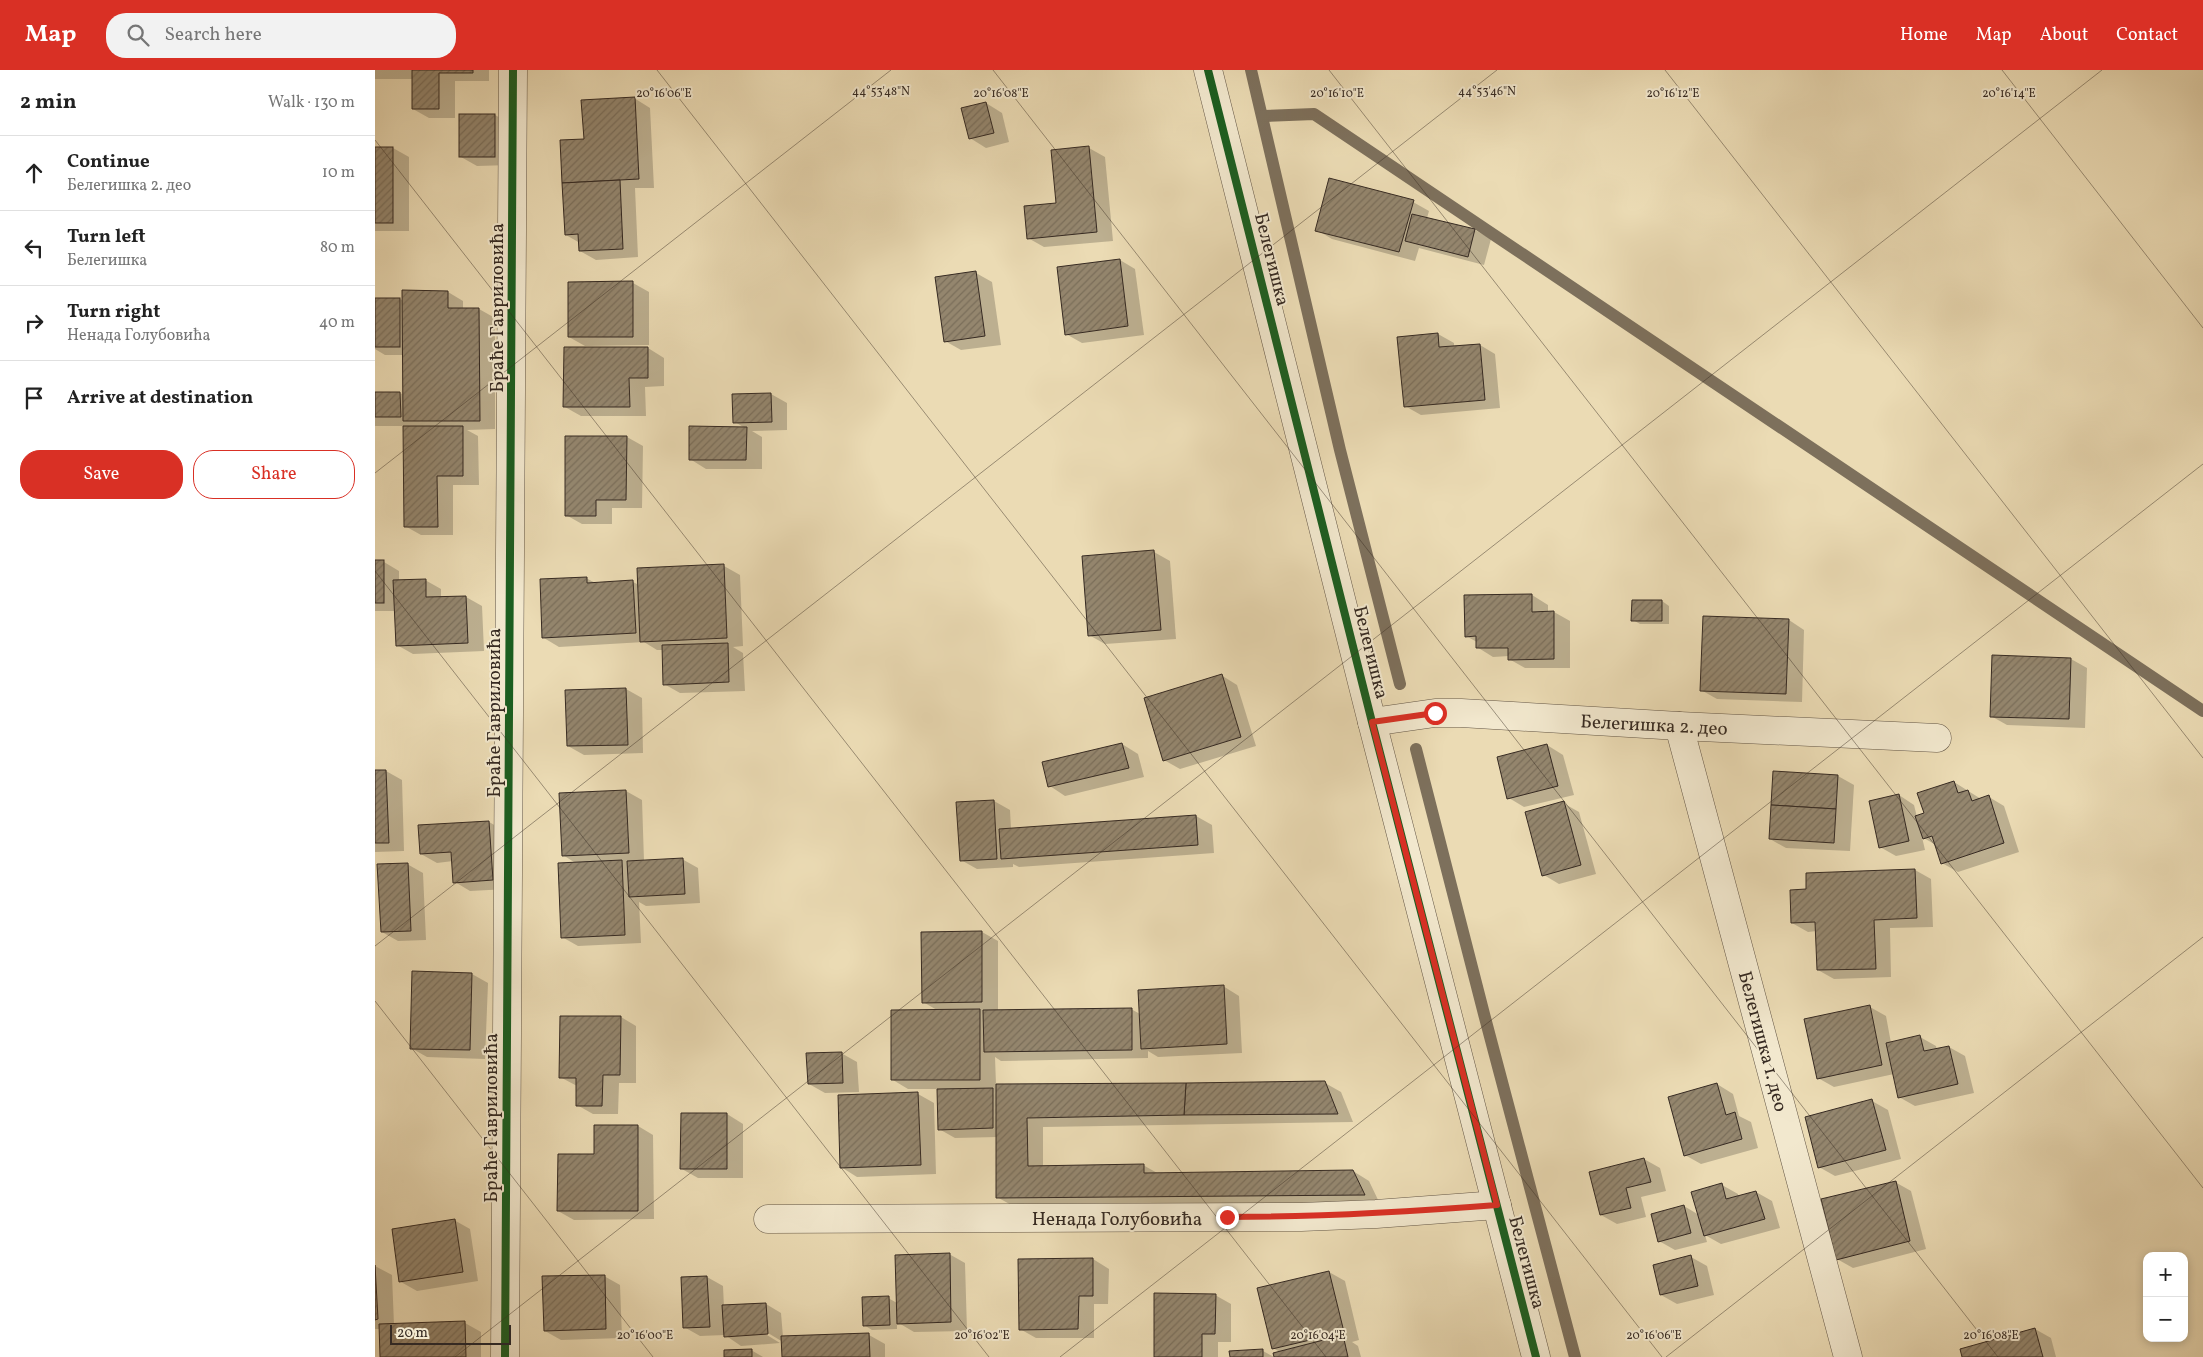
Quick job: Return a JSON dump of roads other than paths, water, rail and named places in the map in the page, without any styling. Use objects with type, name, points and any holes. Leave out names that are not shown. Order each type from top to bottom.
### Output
[{"type":"street","name":"Браће Гавриловића","points":[[505,1357],[513,70]]},
{"type":"street","name":"Белегишка","points":[[1208,70],[1372,722],[1536,1357]]},
{"type":"street","name":"Белегишка 2. део","points":[[1372,722],[1435,713],[1461,713],[1679,726],[1937,738]]},
{"type":"street","name":"Белегишка 1. део","points":[[1679,726],[1847,1357]]},
{"type":"street","name":"Ненада Голубовића","points":[[767,1219],[1301,1217],[1497,1205]]},
{"type":"waterway","points":[[1251,70],[1340,450],[1400,684]]},
{"type":"waterway","points":[[1263,116],[1314,114],[2203,711]]},
{"type":"waterway","points":[[1416,749],[1575,1357]]}]
